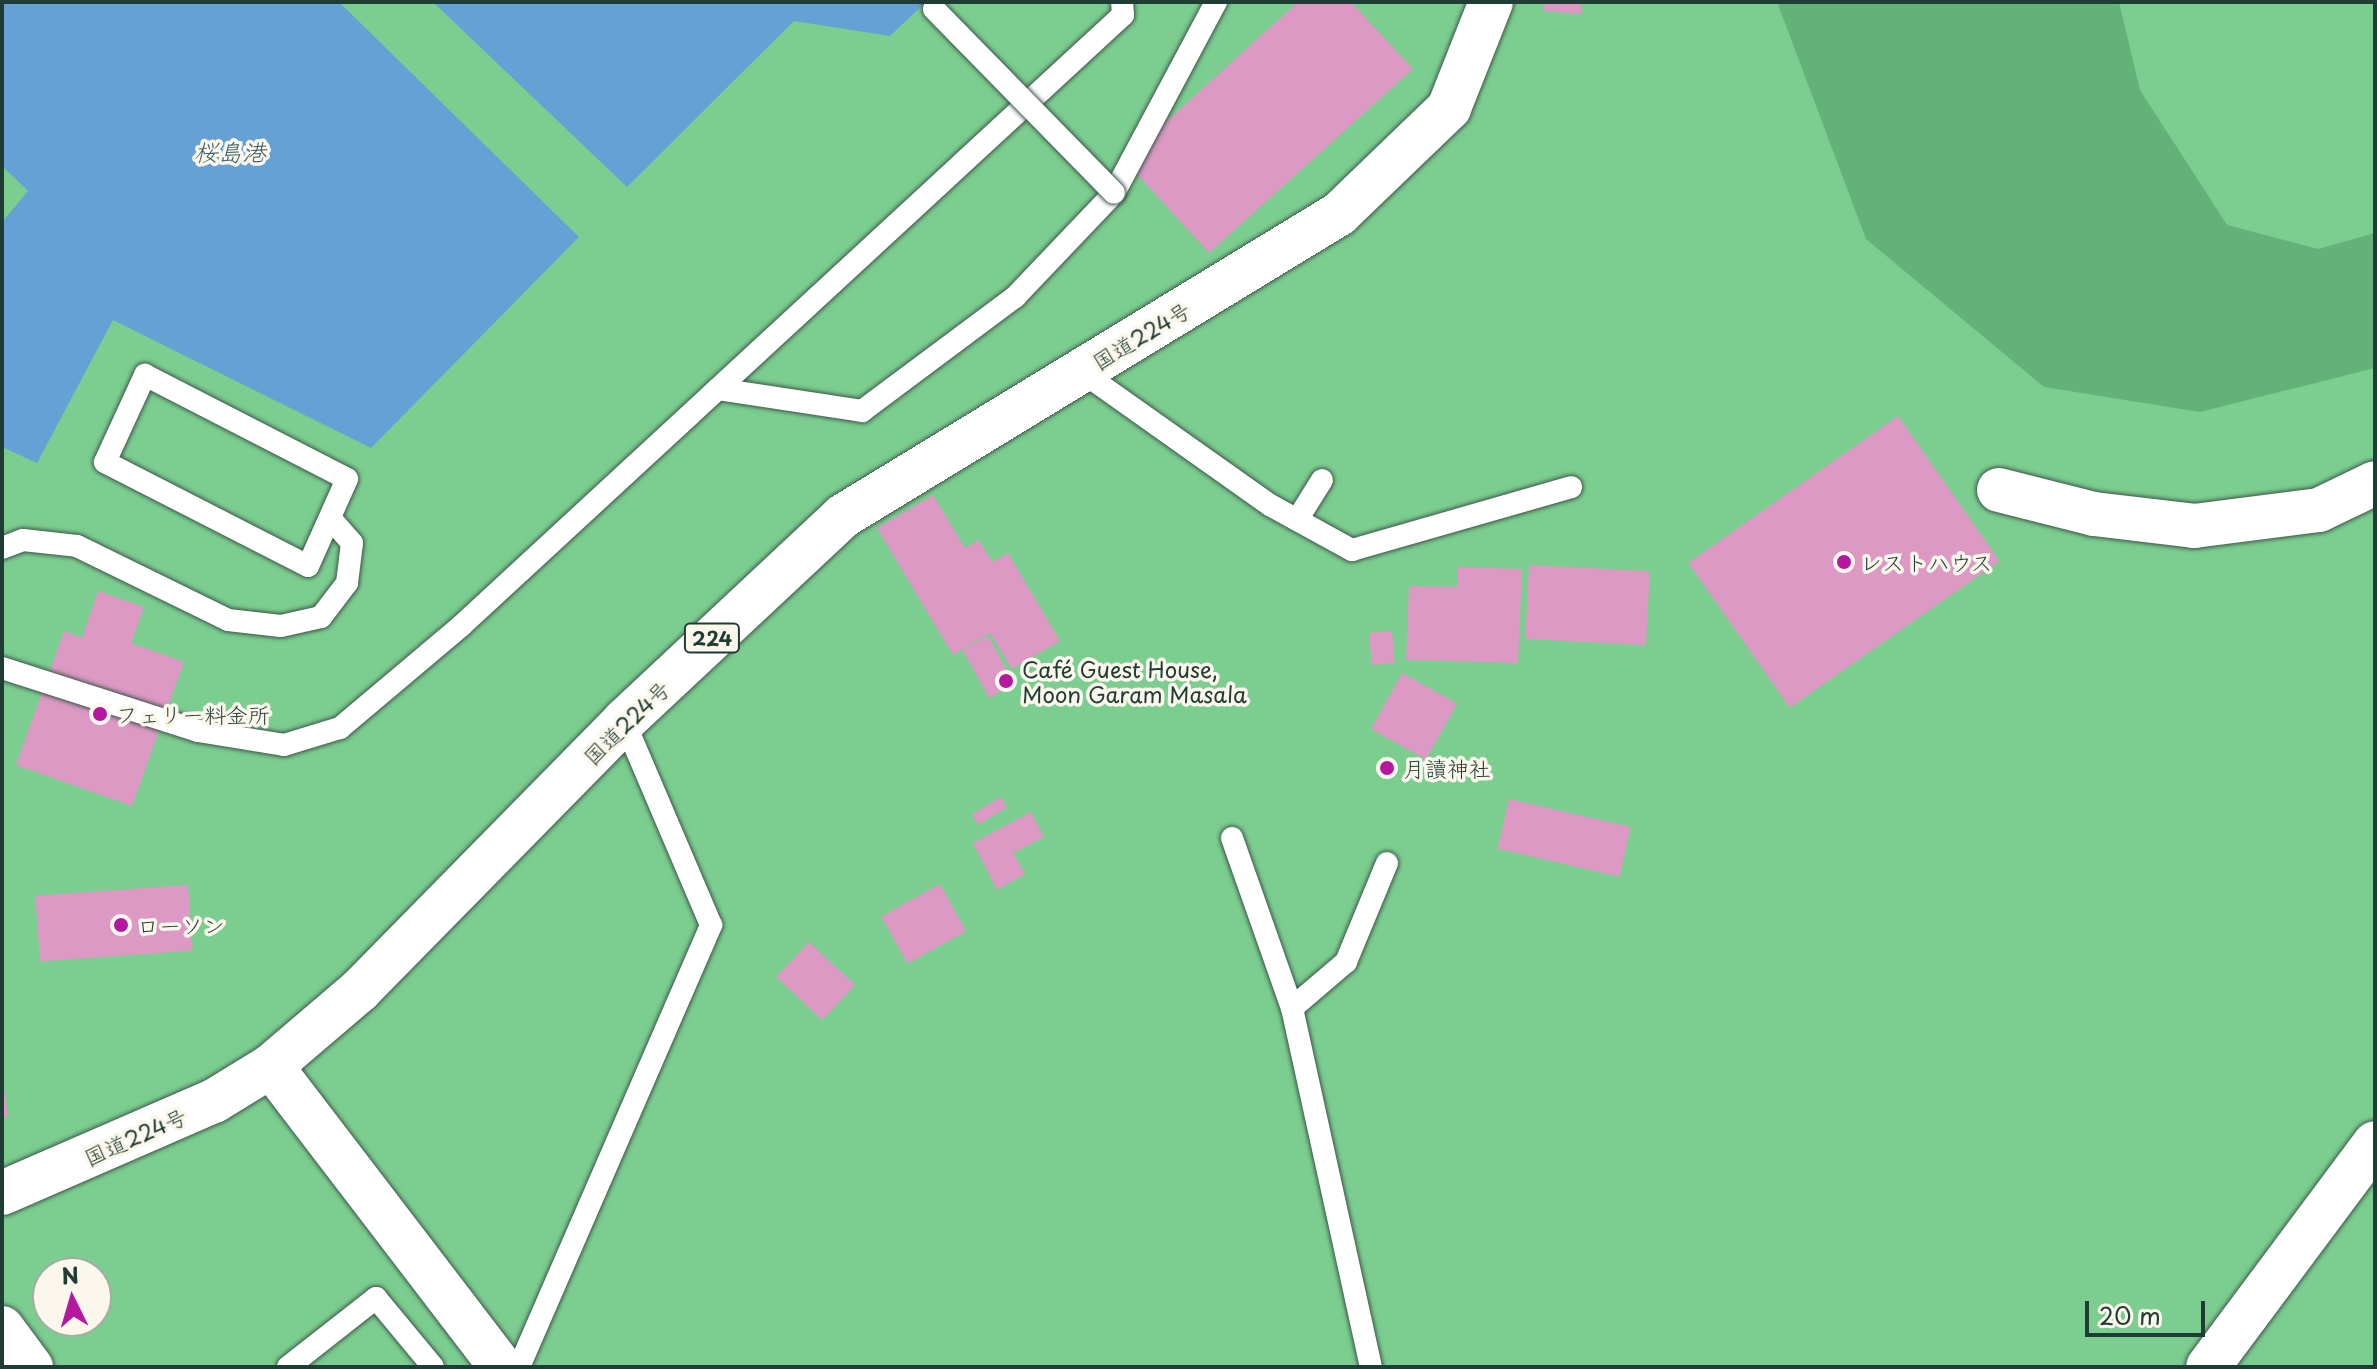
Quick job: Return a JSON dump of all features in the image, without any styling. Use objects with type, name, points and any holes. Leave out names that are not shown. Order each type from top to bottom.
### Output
[{"type":"main road","name":"国道224号","points":[[2,1193],[214,1101],[271,1066],[360,990],[624,721],[843,516],[1339,214],[1449,108],[1491,2]]},
{"type":"main road","points":[[1999,490],[2094,514],[2194,526],[2319,510],[2375,483]]},
{"type":"main road","points":[[271,1066],[501,1367]]},
{"type":"main road","points":[[2208,1367],[2375,1143]]},
{"type":"main road","points":[[2,1328],[31,1367]]},
{"type":"lane","points":[[2,668],[198,731],[284,745],[340,728],[718,389],[1123,15],[1122,2]]},
{"type":"lane","points":[[718,389],[862,411],[1015,297],[1114,193],[1216,2]]},
{"type":"lane","points":[[934,9],[1114,193]]},
{"type":"lane","points":[[1082,372],[1297,520],[1352,550],[1571,487]]},
{"type":"lane","points":[[145,375],[347,479],[330,518],[308,566],[105,462],[145,375]]},
{"type":"lane","points":[[1297,520],[1322,480]]},
{"type":"lane","points":[[2,548],[23,540],[77,546],[228,620],[281,626],[321,617],[347,583],[352,543],[330,518]]},
{"type":"lane","points":[[519,1367],[711,925],[624,721]]},
{"type":"lane","points":[[1232,838],[1292,1008],[1371,1367]]},
{"type":"lane","points":[[1292,1008],[1346,962],[1387,863]]},
{"type":"lane","points":[[288,1367],[376,1298],[433,1367]]},
{"type":"green space","points":[[2,2],[2375,2],[2375,1367],[2,1367]]},
{"type":"green space","points":[[1777,2],[2119,2],[2140,90],[2227,225],[2318,249],[2375,233],[2375,368],[2200,412],[2044,387],[1866,239]]},
{"type":"water","name":"桜島港","points":[[2,2],[339,2],[579,237],[371,448],[113,320],[37,463],[2,447],[2,222],[28,191],[2,166]]},
{"type":"water","points":[[433,2],[926,2],[890,36],[794,21],[627,187]]},
{"type":"building","points":[[1298,2],[1351,2],[1413,69],[1209,253],[1124,160]]},
{"type":"building","points":[[1544,2],[1581,2],[1581,14],[1544,11]]},
{"type":"building","name":"レストハウス","points":[[1898,416],[2000,561],[1790,708],[1688,563]]},
{"type":"building","points":[[933,495],[965,548],[979,540],[992,562],[1008,553],[1060,641],[1012,669],[990,633],[953,655],[877,528]]},
{"type":"building","points":[[1529,565],[1650,571],[1646,645],[1525,639]]},
{"type":"building","points":[[1457,567],[1522,569],[1518,663],[1406,660],[1409,586],[1457,587]]},
{"type":"building","name":"フェリー料金所","points":[[98,591],[144,607],[131,643],[184,662],[132,806],[16,765],[64,631],[82,638]]},
{"type":"building","points":[[1392,631],[1395,663],[1372,665],[1369,633]]},
{"type":"building","points":[[988,636],[1015,684],[989,698],[963,650]]},
{"type":"building","points":[[1402,673],[1457,704],[1426,760],[1371,729]]},
{"type":"building","points":[[1001,797],[1007,807],[978,825],[972,815]]},
{"type":"building","points":[[1509,799],[1631,827],[1619,877],[1498,849]]},
{"type":"building","points":[[1031,812],[1044,837],[1013,853],[1025,874],[997,890],[973,843]]},
{"type":"building","points":[[940,884],[966,931],[908,964],[881,916]]},
{"type":"building","points":[[188,885],[193,951],[40,962],[35,896]]},
{"type":"building","points":[[809,942],[855,985],[822,1020],[776,977]]},
{"type":"building","points":[[2,1074],[8,1117],[2,1117]]},
{"type":"place","name":"レストハウス","points":[[1844,562]]},
{"type":"place","name":"Café Guest House, Moon Garam Masala","points":[[1006,681]]},
{"type":"place","name":"フェリー料金所","points":[[100,714]]},
{"type":"place","name":"月讀神社","points":[[1387,768]]},
{"type":"place","name":"ローソン","points":[[121,925]]}]
